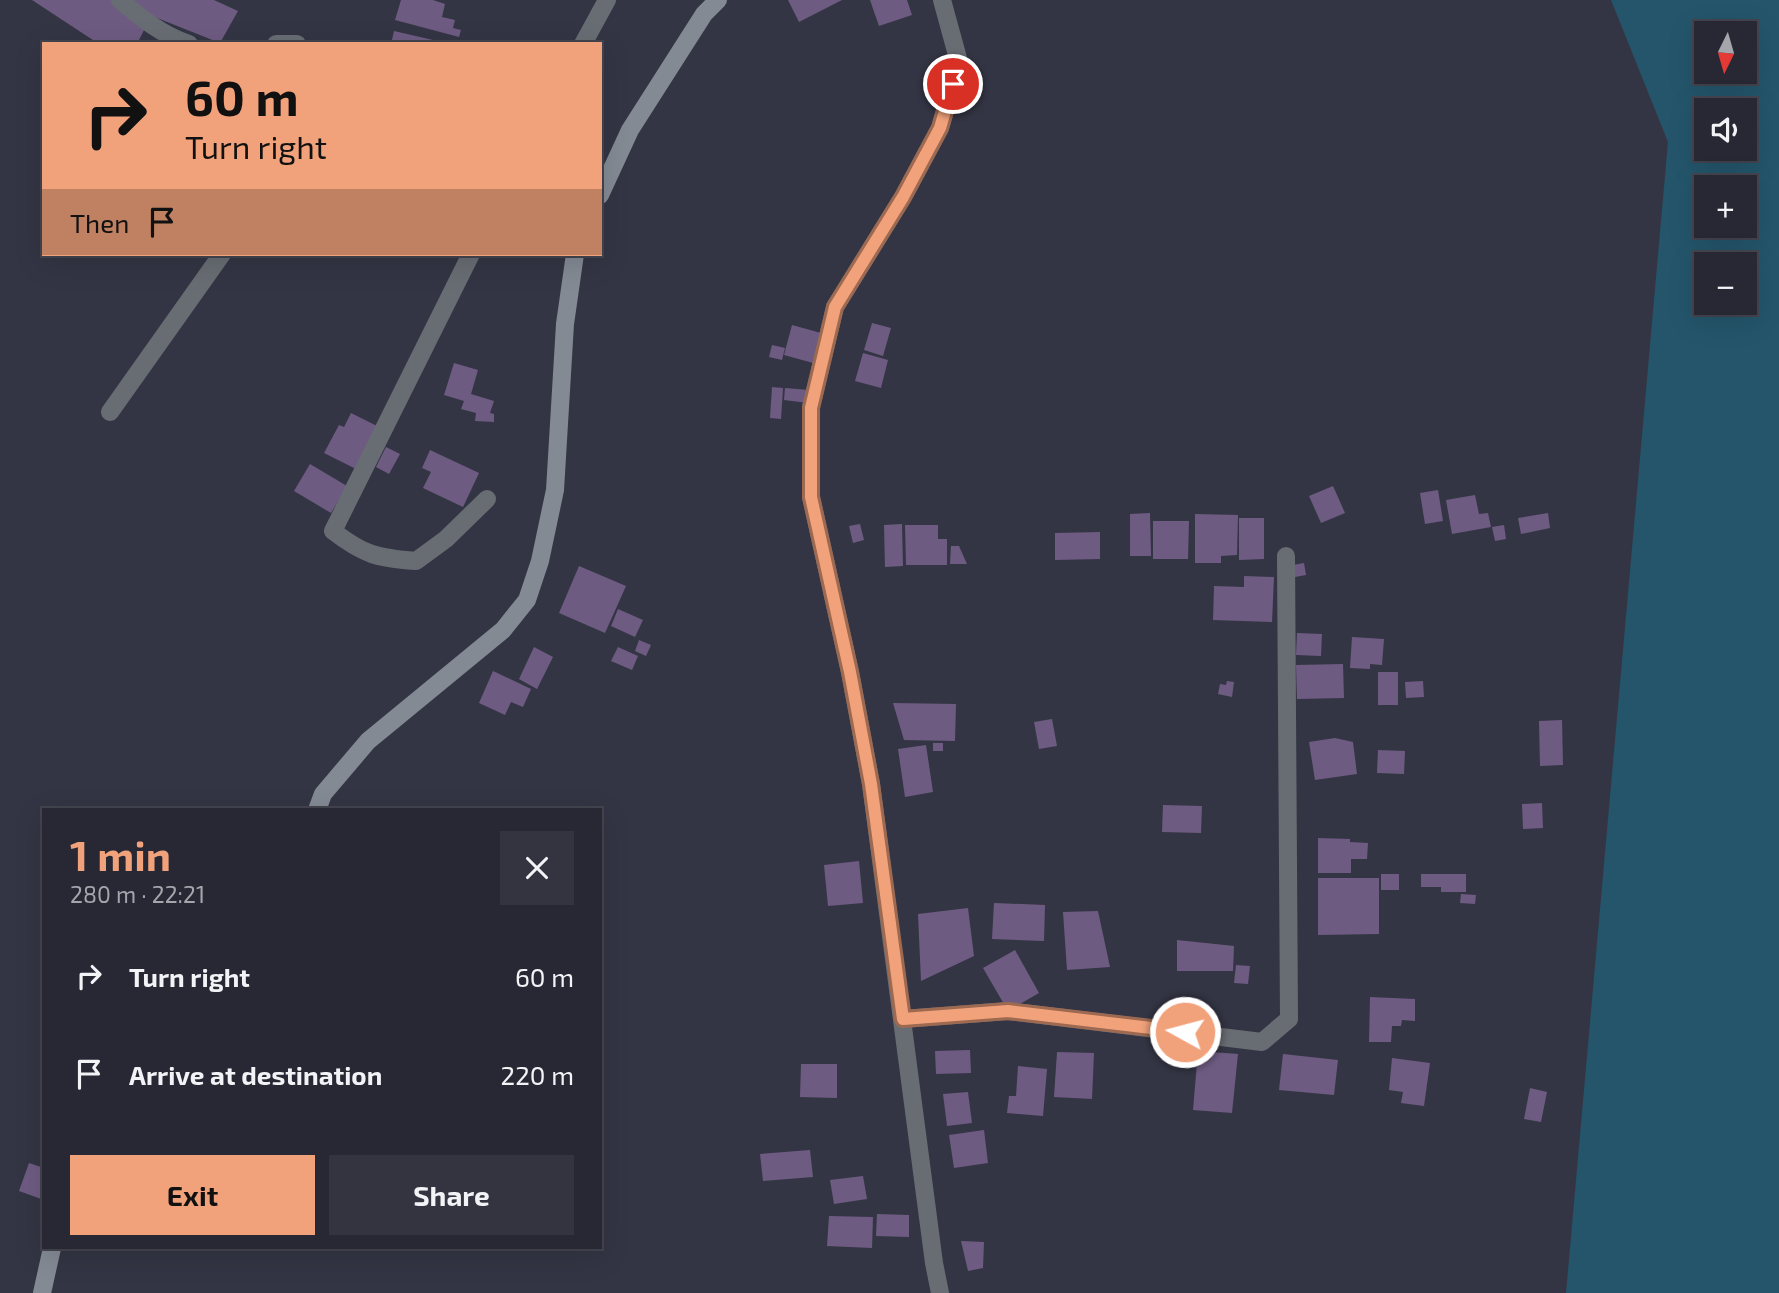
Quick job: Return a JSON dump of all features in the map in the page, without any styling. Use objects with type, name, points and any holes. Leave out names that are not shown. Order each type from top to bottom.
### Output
[{"type":"street","points":[[120,0],[171,38],[183,42]]},
{"type":"street","points":[[584,42],[607,0]]},
{"type":"street","points":[[602,191],[630,130],[704,14],[718,0]]},
{"type":"street","points":[[940,1293],[871,784],[850,672],[811,497],[811,408],[835,307],[903,197],[940,128],[959,62],[942,0]]},
{"type":"street","points":[[110,412],[221,256]]},
{"type":"street","points":[[470,256],[333,531],[356,549],[385,559],[416,561],[446,539],[487,499]]},
{"type":"street","points":[[318,808],[323,793],[368,741],[503,630],[527,600],[540,561],[555,490],[565,324],[575,256]]},
{"type":"street","points":[[903,1019],[1008,1011],[1262,1042],[1289,1019],[1286,556]]},
{"type":"street","points":[[42,1293],[52,1249]]},
{"type":"water","points":[[1611,0],[1779,0],[1779,1293],[1566,1293],[1668,142]]},
{"type":"building","points":[[32,0],[111,0],[146,26],[138,42],[96,42]]},
{"type":"building","points":[[132,0],[214,0],[238,11],[221,42],[217,42],[127,6]]},
{"type":"building","points":[[401,0],[433,0],[445,4],[442,17],[455,20],[453,28],[461,30],[459,37],[395,20]]},
{"type":"building","points":[[788,0],[842,0],[799,22]]},
{"type":"building","points":[[870,0],[907,0],[912,15],[879,26]]},
{"type":"building","points":[[394,31],[442,42],[391,42]]},
{"type":"building","points":[[872,323],[891,328],[883,356],[864,350]]},
{"type":"building","points":[[792,325],[821,333],[813,363],[784,355]]},
{"type":"building","points":[[772,345],[785,348],[782,360],[769,357]]},
{"type":"building","points":[[863,353],[888,360],[881,388],[855,381]]},
{"type":"building","points":[[454,363],[478,370],[471,394],[494,401],[490,413],[494,414],[494,422],[475,421],[476,413],[461,409],[464,401],[444,395]]},
{"type":"building","points":[[772,387],[783,388],[781,419],[770,418]]},
{"type":"building","points":[[785,388],[809,390],[808,403],[784,400]]},
{"type":"building","points":[[351,413],[377,426],[356,469],[324,453],[339,425],[344,427]]},
{"type":"building","points":[[386,447],[400,454],[389,474],[376,467]]},
{"type":"building","points":[[430,450],[479,473],[463,507],[423,488],[431,472],[422,468]]},
{"type":"building","points":[[310,464],[347,486],[331,513],[294,491]]},
{"type":"building","points":[[1333,486],[1345,513],[1321,523],[1309,496]]},
{"type":"building","points":[[1438,490],[1443,521],[1425,524],[1420,493]]},
{"type":"building","points":[[1475,495],[1479,514],[1488,513],[1491,527],[1452,534],[1446,500]]},
{"type":"building","points":[[1150,513],[1151,556],[1130,556],[1130,514]]},
{"type":"building","points":[[1548,513],[1550,528],[1521,534],[1518,518]]},
{"type":"building","points":[[1195,514],[1238,515],[1237,555],[1221,556],[1221,563],[1195,563]]},
{"type":"building","points":[[1239,518],[1264,518],[1264,559],[1239,560]]},
{"type":"building","points":[[1153,521],[1189,521],[1188,559],[1153,559]]},
{"type":"building","points":[[860,524],[864,540],[853,543],[849,526]]},
{"type":"building","points":[[902,524],[903,566],[885,567],[884,525]]},
{"type":"building","points":[[905,525],[938,525],[938,539],[947,539],[947,565],[906,565]]},
{"type":"building","points":[[1504,525],[1506,539],[1495,541],[1492,527]]},
{"type":"building","points":[[1100,532],[1100,559],[1055,560],[1055,533]]},
{"type":"building","points":[[951,546],[959,546],[967,564],[950,564]]},
{"type":"building","points":[[1304,563],[1306,575],[1295,577],[1293,565]]},
{"type":"building","points":[[579,566],[626,586],[605,633],[559,613]]},
{"type":"building","points":[[1244,576],[1274,577],[1272,622],[1213,620],[1214,586],[1244,587]]},
{"type":"building","points":[[618,609],[643,620],[635,637],[611,626]]},
{"type":"building","points":[[1297,633],[1322,634],[1321,656],[1296,655]]},
{"type":"building","points":[[1352,637],[1384,639],[1382,665],[1370,664],[1370,669],[1350,668]]},
{"type":"building","points":[[639,640],[651,645],[646,656],[635,651]]},
{"type":"building","points":[[534,647],[553,657],[537,689],[519,679]]},
{"type":"building","points":[[618,647],[638,656],[632,670],[611,661]]},
{"type":"building","points":[[1343,664],[1344,698],[1297,699],[1296,665]]},
{"type":"building","points":[[493,671],[531,689],[523,707],[511,702],[505,715],[479,703]]},
{"type":"building","points":[[1378,672],[1398,672],[1398,705],[1378,705]]},
{"type":"building","points":[[1227,681],[1234,682],[1232,697],[1218,694],[1220,684],[1226,685]]},
{"type":"building","points":[[1423,681],[1424,697],[1406,698],[1405,682]]},
{"type":"building","points":[[893,703],[956,704],[955,741],[904,740]]},
{"type":"building","points":[[1052,719],[1057,746],[1039,749],[1034,722]]},
{"type":"building","points":[[1562,720],[1563,765],[1540,766],[1539,721]]},
{"type":"building","points":[[1335,738],[1353,742],[1357,774],[1315,780],[1309,742]]},
{"type":"building","points":[[933,743],[943,743],[943,751],[933,751]]},
{"type":"building","points":[[926,745],[933,792],[905,797],[898,749]]},
{"type":"building","points":[[1378,750],[1405,751],[1404,774],[1377,773]]},
{"type":"building","points":[[1542,803],[1543,828],[1523,829],[1522,804]]},
{"type":"building","points":[[1163,805],[1202,806],[1201,833],[1162,832]]},
{"type":"building","points":[[1318,838],[1350,839],[1350,842],[1368,843],[1367,859],[1351,859],[1351,873],[1318,873]]},
{"type":"building","points":[[859,861],[863,903],[828,906],[824,865]]},
{"type":"building","points":[[1381,874],[1399,874],[1399,890],[1381,890]]},
{"type":"building","points":[[1421,874],[1466,874],[1466,892],[1441,892],[1441,887],[1421,887]]},
{"type":"building","points":[[1318,878],[1379,878],[1379,934],[1318,935]]},
{"type":"building","points":[[1461,894],[1476,895],[1475,904],[1460,903]]},
{"type":"building","points":[[994,903],[1045,905],[1044,941],[992,939]]},
{"type":"building","points":[[968,908],[974,956],[921,981],[918,914]]},
{"type":"building","points":[[1098,911],[1110,967],[1067,970],[1063,912]]},
{"type":"building","points":[[1177,940],[1234,946],[1233,971],[1177,971]]},
{"type":"building","points":[[1015,950],[1039,993],[1008,1011],[983,968]]},
{"type":"building","points":[[1236,965],[1250,966],[1248,984],[1234,983]]},
{"type":"building","points":[[1370,997],[1415,999],[1415,1021],[1402,1020],[1401,1026],[1392,1026],[1391,1042],[1369,1042]]},
{"type":"building","points":[[970,1050],[971,1073],[936,1074],[935,1051]]},
{"type":"building","points":[[1198,1051],[1238,1054],[1232,1113],[1193,1110]]},
{"type":"building","points":[[1057,1052],[1094,1053],[1092,1099],[1054,1097]]},
{"type":"building","points":[[1283,1054],[1338,1060],[1334,1095],[1279,1090]]},
{"type":"building","points":[[1392,1058],[1430,1063],[1424,1106],[1401,1103],[1403,1092],[1389,1090]]},
{"type":"building","points":[[801,1064],[837,1064],[837,1098],[800,1097]]},
{"type":"building","points":[[1018,1066],[1047,1069],[1043,1116],[1007,1113],[1009,1096],[1016,1096]]},
{"type":"building","points":[[1530,1088],[1547,1092],[1541,1122],[1524,1119]]},
{"type":"building","points":[[968,1092],[972,1123],[947,1126],[943,1094]]},
{"type":"building","points":[[984,1130],[988,1163],[954,1168],[949,1135]]},
{"type":"building","points":[[810,1150],[813,1177],[763,1181],[760,1154]]},
{"type":"building","points":[[29,1163],[42,1167],[42,1199],[19,1191]]},
{"type":"building","points":[[863,1176],[867,1199],[834,1204],[830,1180]]},
{"type":"building","points":[[877,1214],[909,1215],[909,1237],[876,1236]]},
{"type":"building","points":[[829,1216],[873,1217],[872,1248],[827,1246]]},
{"type":"building","points":[[961,1241],[984,1242],[983,1268],[968,1271]]},
{"type":"route","points":[[953,84],[940,128],[903,197],[835,307],[811,408],[811,497],[850,672],[871,784],[903,1019],[1008,1011],[1185,1032]]}]
